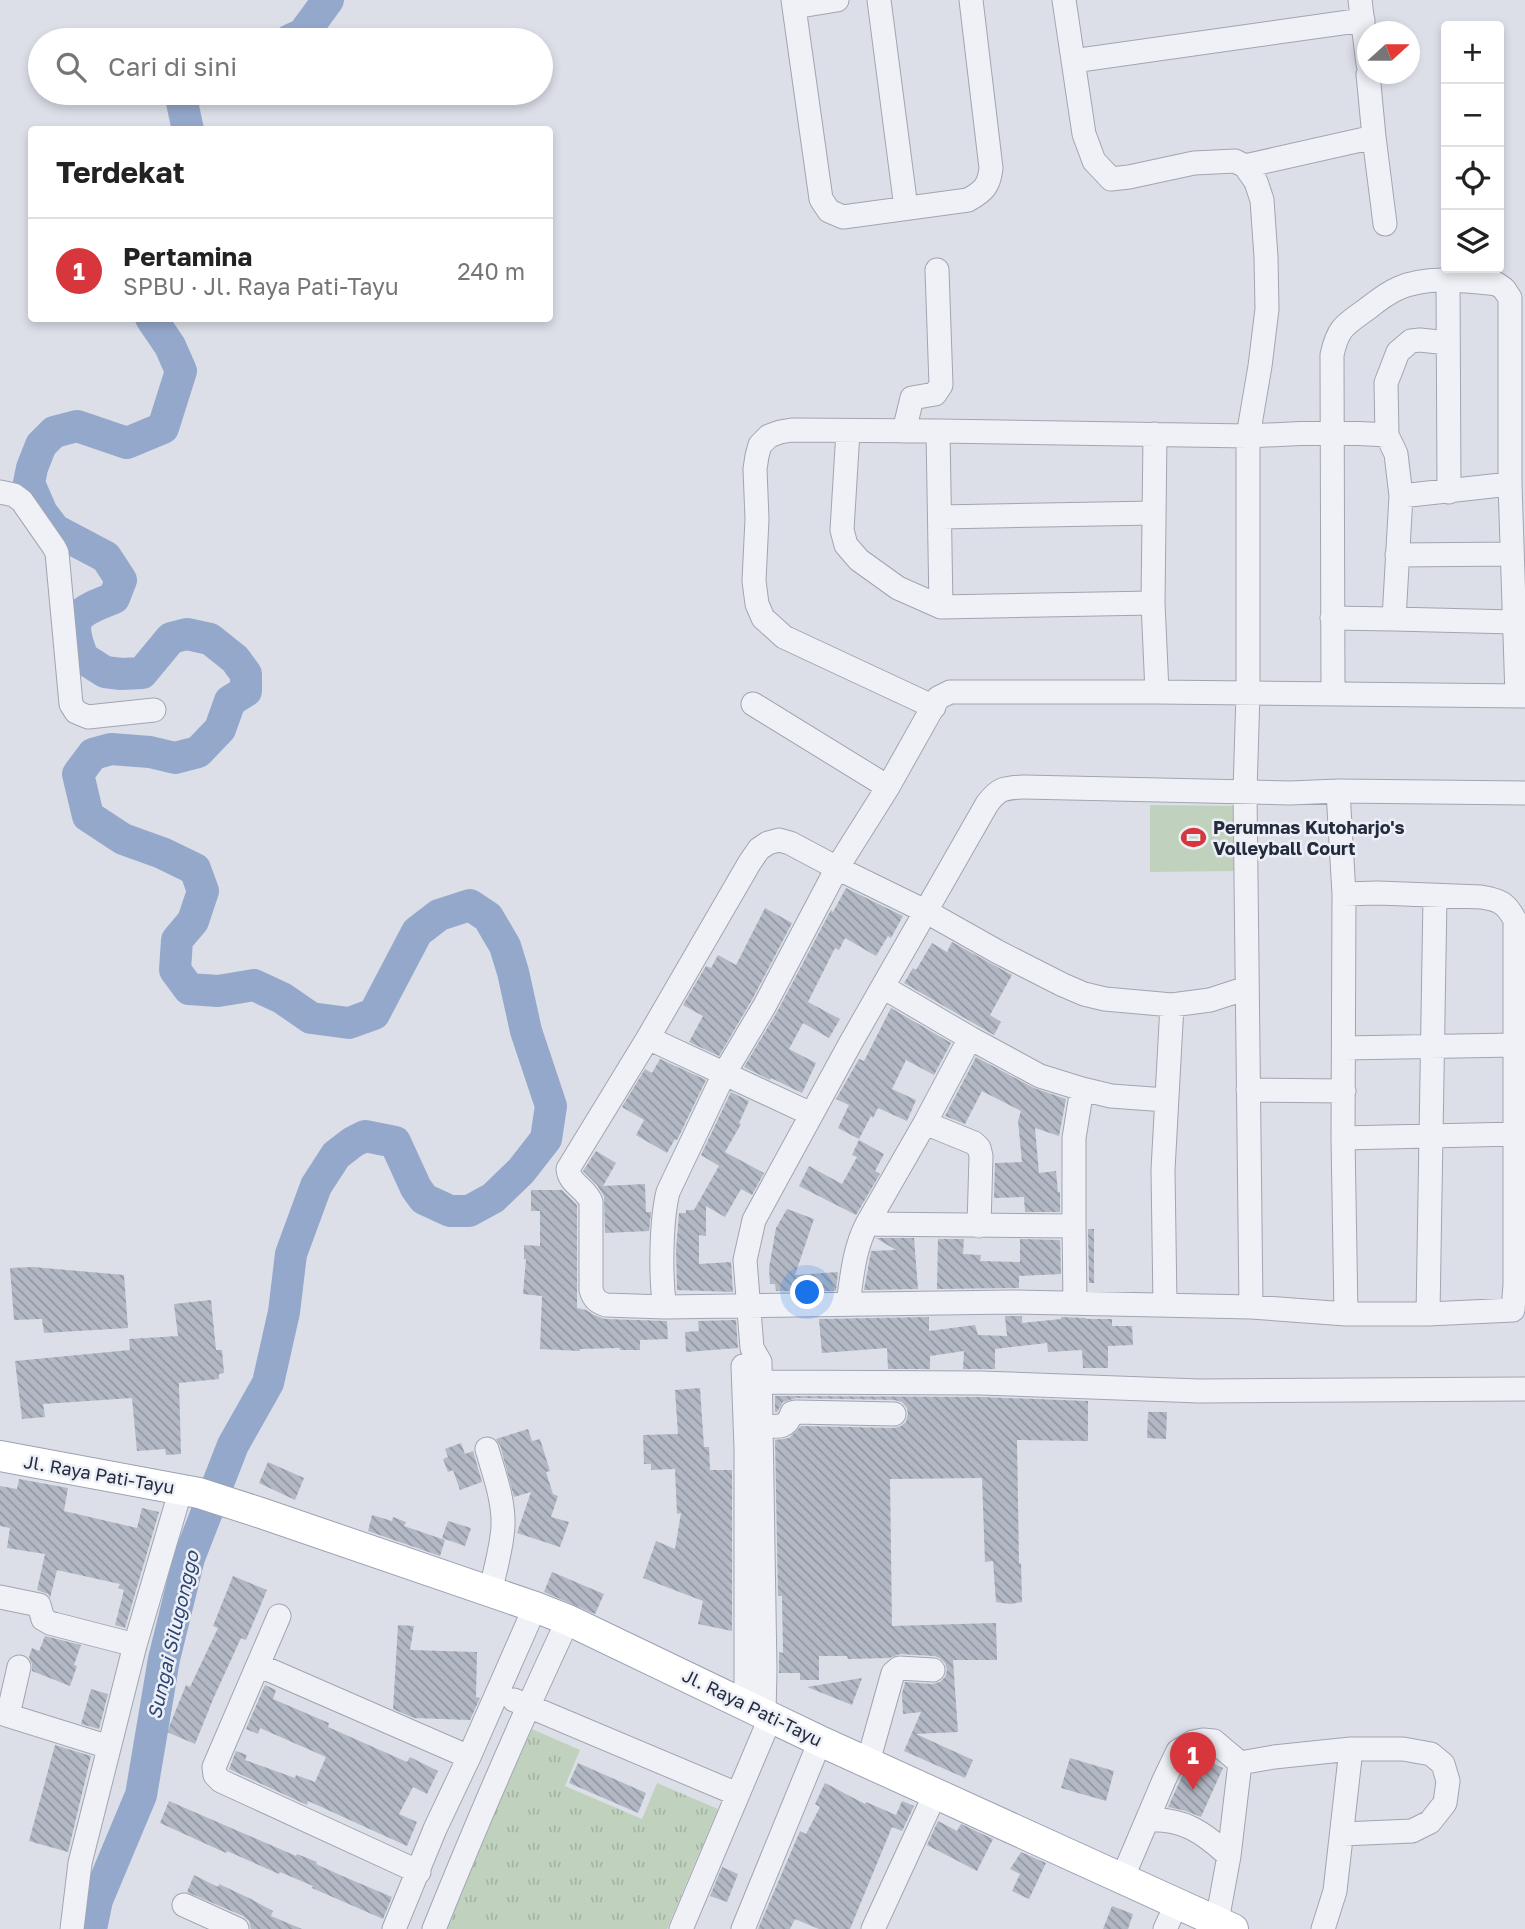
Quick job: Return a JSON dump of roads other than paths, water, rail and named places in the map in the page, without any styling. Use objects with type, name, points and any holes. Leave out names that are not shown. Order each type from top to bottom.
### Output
[{"type":"main road","name":"Jl. Raya Pati-Tayu","points":[[0,1457],[190,1491],[535,1607],[1122,1879],[1171,1916],[1225,1925]]},
{"type":"street","points":[[837,0],[794,4],[821,199],[829,211],[843,218],[968,200],[981,193],[990,180],[991,168],[971,0]]},
{"type":"street","points":[[879,0],[906,208]]},
{"type":"street","points":[[1064,0],[1084,134],[1094,161],[1111,180],[1194,163],[1235,161],[1245,166],[1256,182],[1262,200],[1266,309],[1248,436],[1248,693],[1245,792],[1251,1307]]},
{"type":"street","points":[[1073,61],[1362,10]]},
{"type":"street","points":[[1369,84],[1385,224]]},
{"type":"street","points":[[1245,166],[1374,137]]},
{"type":"street","points":[[904,431],[912,398],[935,394],[941,386],[937,270]]},
{"type":"street","points":[[1448,279],[1449,492]]},
{"type":"street","points":[[665,1307],[662,1277],[666,1199],[724,1074],[765,1005],[837,868],[888,787],[938,698],[950,692],[1521,696],[1514,622],[1510,484],[1510,298],[1497,284],[1448,279],[1401,287],[1344,325],[1336,336],[1332,355],[1333,694]]},
{"type":"street","points":[[1394,619],[1401,496],[1396,454],[1387,435],[1386,383],[1398,352],[1411,341],[1448,343]]},
{"type":"street","points":[[848,431],[842,530],[846,545],[859,560],[898,588],[941,607],[1153,603]]},
{"type":"street","points":[[934,707],[784,637],[763,618],[757,604],[754,581],[757,519],[755,469],[760,445],[769,436],[779,432],[848,431],[1248,436],[1332,432],[1387,435]]},
{"type":"street","points":[[938,431],[941,607]]},
{"type":"street","points":[[1155,434],[1153,603],[1157,692]]},
{"type":"street","points":[[1401,496],[1510,484]]},
{"type":"street","points":[[0,492],[14,495],[22,501],[57,553],[71,705],[76,712],[88,717],[154,710]]},
{"type":"street","points":[[940,517],[1154,513]]},
{"type":"street","points":[[1397,555],[1512,554]]},
{"type":"street","points":[[1332,618],[1514,622]]},
{"type":"street","points":[[753,704],[888,787]]},
{"type":"street","points":[[681,1929],[737,1794],[760,1711],[765,1670],[757,1440],[752,1382],[760,1363],[752,1348],[745,1260],[754,1220],[987,804],[996,792],[1024,786],[1290,793],[1525,793]]},
{"type":"street","points":[[1338,791],[1344,894],[1343,1139],[1346,1314]]},
{"type":"street","points":[[1247,988],[1210,1000],[1172,1005],[1105,999],[1084,994],[790,843],[779,840],[768,843],[759,849],[648,1038],[573,1158],[568,1173],[572,1182],[587,1194],[590,1202],[591,1290],[594,1298],[606,1305],[665,1307],[1075,1303],[1251,1307],[1346,1314],[1519,1310],[1515,1285],[1516,920],[1508,907],[1497,900],[1481,897],[1344,894]]},
{"type":"street","points":[[1428,1314],[1436,897]]},
{"type":"street","points":[[883,987],[1040,1076],[1111,1096],[1166,1100]]},
{"type":"street","points":[[1165,1305],[1163,1170],[1172,1005]]},
{"type":"street","points":[[648,1038],[811,1114]]},
{"type":"street","points":[[848,1304],[859,1240],[970,1038]]},
{"type":"street","points":[[1344,1048],[1515,1045]]},
{"type":"street","points":[[1075,1303],[1074,1138],[1082,1090]]},
{"type":"street","points":[[1248,1090],[1344,1091]]},
{"type":"street","points":[[925,1123],[974,1143],[979,1148],[979,1226]]},
{"type":"street","points":[[1343,1139],[1516,1134]]},
{"type":"street","points":[[867,1224],[1074,1226]]},
{"type":"street","points":[[752,1382],[981,1383],[1199,1391],[1525,1389]]},
{"type":"street","points":[[757,1440],[783,1426],[792,1413],[796,1412],[894,1414]]},
{"type":"street","points":[[486,1449],[499,1491],[503,1528],[490,1592]]},
{"type":"street","points":[[72,1929],[80,1863],[135,1645],[190,1491]]},
{"type":"street","points":[[0,1597],[39,1605],[43,1619],[50,1623],[135,1645]]},
{"type":"street","points":[[394,1929],[435,1829],[535,1607]]},
{"type":"street","points":[[279,1616],[214,1767],[215,1775],[221,1781],[419,1872]]},
{"type":"street","points":[[434,1929],[475,1828],[568,1620]]},
{"type":"street","points":[[258,1664],[469,1757]]},
{"type":"street","points":[[19,1667],[4,1714],[109,1747]]},
{"type":"street","points":[[868,1762],[893,1673],[899,1668],[933,1670]]},
{"type":"street","points":[[498,1693],[737,1794]]},
{"type":"street","points":[[743,1929],[820,1741]]},
{"type":"street","points":[[1122,1879],[1178,1751],[1193,1742],[1214,1741],[1240,1763]]},
{"type":"street","points":[[1324,1929],[1335,1891],[1351,1748]]},
{"type":"street","points":[[1240,1763],[1351,1748],[1403,1749],[1430,1754],[1443,1764],[1448,1781],[1445,1803],[1430,1822],[1412,1831],[1342,1834]]},
{"type":"street","points":[[1225,1925],[1229,1856],[1240,1763]]},
{"type":"street","points":[[873,1929],[936,1792]]},
{"type":"street","points":[[1147,1820],[1165,1819],[1187,1826],[1208,1836],[1229,1856]]},
{"type":"street","points":[[184,1905],[237,1929]]},
{"type":"waterway","name":"Sungai Silugonggo","points":[[307,28],[328,0]]},
{"type":"waterway","name":"Sungai Silugonggo","points":[[183,105],[187,126]]},
{"type":"waterway","name":"Sungai Silugonggo","points":[[91,1929],[97,1900],[141,1795],[164,1659],[189,1558],[233,1445],[268,1383],[284,1312],[291,1254],[316,1186],[336,1155],[365,1136],[395,1142],[416,1188],[424,1199],[450,1211],[469,1211],[493,1198],[521,1171],[546,1139],[551,1106],[526,1031],[505,946],[488,917],[470,905],[439,915],[417,932],[374,1014],[349,1023],[311,1018],[282,998],[254,985],[218,991],[189,989],[175,970],[177,940],[193,921],[203,891],[195,869],[123,839],[88,816],[78,774],[93,754],[111,749],[150,752],[175,758],[198,752],[220,729],[230,701],[246,691],[246,674],[235,659],[210,639],[187,634],[171,638],[142,673],[105,672],[83,658],[76,633],[78,618],[90,608],[114,598],[121,580],[106,557],[55,530],[42,513],[29,483],[41,445],[54,432],[77,426],[127,443],[163,428],[181,371],[170,346],[154,322]]},
{"type":"place","name":"Perumnas Kutoharjo's Volleyball Court","points":[[1193,838]]},
{"type":"place","name":"Pertamina","points":[[1193,1790]]}]
